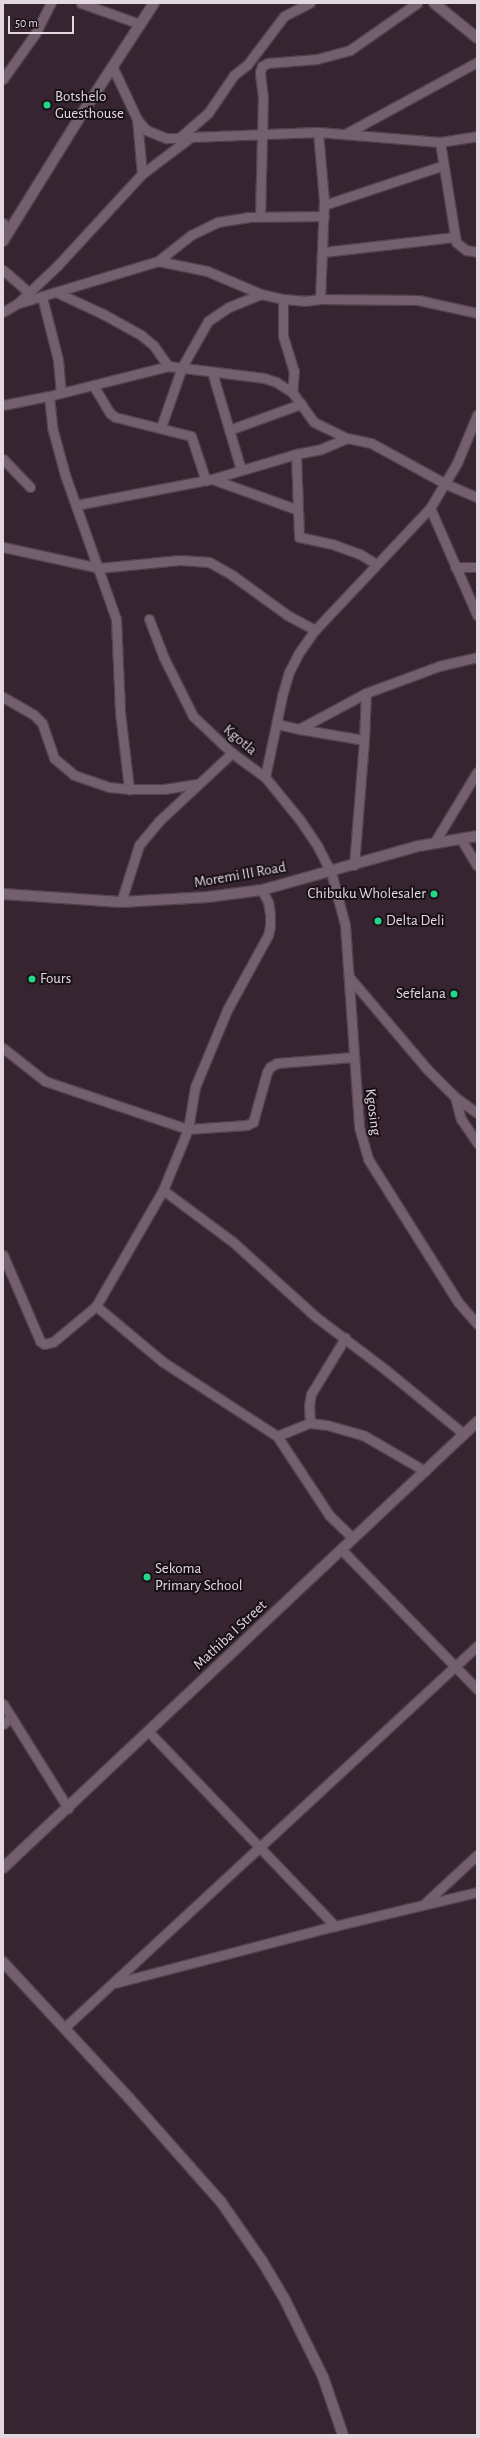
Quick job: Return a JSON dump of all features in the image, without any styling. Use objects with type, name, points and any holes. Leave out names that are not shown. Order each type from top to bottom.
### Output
[{"type":"street","points":[[3,80],[35,34],[51,3]]},
{"type":"street","points":[[81,3],[140,24]]},
{"type":"street","points":[[3,241],[6,227],[113,68],[154,3]]},
{"type":"street","points":[[178,139],[208,113],[234,75],[247,65],[284,16],[310,3]]},
{"type":"street","points":[[260,217],[263,98],[260,72],[262,66],[268,63],[317,59],[350,50],[417,3]]},
{"type":"street","points":[[434,3],[477,38]]},
{"type":"street","points":[[347,133],[477,62]]},
{"type":"street","points":[[113,68],[137,119],[146,130],[154,135],[178,139],[191,137],[318,132],[347,133],[440,142],[477,136]]},
{"type":"street","points":[[137,119],[142,174]]},
{"type":"street","points":[[318,132],[324,205],[320,299]]},
{"type":"street","points":[[3,312],[18,303],[29,293],[142,174],[191,137]]},
{"type":"street","points":[[440,142],[454,238],[459,246],[477,252]]},
{"type":"street","points":[[324,205],[444,165]]},
{"type":"street","points":[[18,303],[58,293],[158,261],[203,228],[232,219],[324,216]]},
{"type":"street","points":[[323,252],[454,238]]},
{"type":"street","points":[[158,261],[207,271],[261,294],[284,299],[304,301],[320,299],[418,300],[477,313]]},
{"type":"street","points":[[3,270],[29,293]]},
{"type":"street","points":[[58,293],[103,314],[141,335],[154,346],[168,366]]},
{"type":"street","points":[[161,427],[182,368],[208,322],[229,307],[261,294]]},
{"type":"street","points":[[42,297],[58,360],[61,393]]},
{"type":"street","points":[[284,299],[283,336],[294,371],[292,392]]},
{"type":"street","points":[[3,405],[49,396],[168,366],[264,378],[276,382],[292,392],[314,422],[347,438],[370,443],[446,484],[477,498]]},
{"type":"street","points":[[212,372],[241,470]]},
{"type":"street","points":[[93,385],[112,415],[191,436],[209,480],[298,510]]},
{"type":"street","points":[[49,396],[52,427],[76,505],[99,568],[118,630],[116,661],[128,789]]},
{"type":"street","points":[[229,430],[301,404]]},
{"type":"street","points":[[265,777],[289,672],[315,630],[430,508],[446,484],[477,415]]},
{"type":"street","points":[[76,505],[209,480],[296,454],[321,449],[347,438]]},
{"type":"street","points":[[296,454],[298,537],[332,544],[360,554],[376,564]]},
{"type":"street","points":[[3,459],[30,487]]},
{"type":"street","points":[[430,508],[477,615]]},
{"type":"street","points":[[3,548],[99,568],[180,560],[209,562],[232,575],[287,615],[315,630]]},
{"type":"street","points":[[455,567],[477,567]]},
{"type":"street","name":"Kgotla","points":[[149,619],[163,656],[193,716],[232,753],[265,777],[300,820],[318,847],[331,872]]},
{"type":"street","points":[[299,729],[366,693],[439,666],[477,657]]},
{"type":"street","points":[[354,865],[364,740],[366,693]]},
{"type":"street","points":[[3,697],[33,714],[42,723],[54,758],[74,775],[89,782],[109,787],[128,789],[164,789],[198,784]]},
{"type":"street","points":[[277,724],[364,740]]},
{"type":"street","points":[[121,902],[139,845],[159,821],[232,753]]},
{"type":"street","points":[[434,843],[477,772]]},
{"type":"street","name":"Moremi III Road","points":[[3,894],[121,902],[171,901],[262,890],[434,843],[477,836]]},
{"type":"street","points":[[461,839],[477,866]]},
{"type":"street","name":"Kgosing","points":[[331,872],[345,925],[359,1127],[368,1159],[458,1302],[477,1324]]},
{"type":"street","points":[[3,1255],[40,1341],[44,1344],[53,1342],[96,1306],[163,1190],[188,1129],[194,1087],[227,1010],[268,935],[270,914],[268,902],[262,890]]},
{"type":"street","points":[[349,977],[427,1069],[455,1097],[477,1113]]},
{"type":"street","points":[[3,1048],[45,1080],[188,1129],[246,1125],[253,1122],[270,1067],[277,1063],[353,1057]]},
{"type":"street","points":[[455,1097],[461,1118],[477,1143]]},
{"type":"street","points":[[163,1190],[233,1242],[316,1317],[345,1338],[464,1434]]},
{"type":"street","points":[[96,1306],[162,1362],[277,1436],[329,1515],[353,1538]]},
{"type":"street","points":[[310,1423],[309,1406],[311,1394],[345,1338]]},
{"type":"street","name":"Mathiba I Street","points":[[3,1868],[477,1422]]},
{"type":"street","points":[[277,1436],[310,1423],[327,1425],[363,1435],[425,1471]]},
{"type":"street","points":[[341,1550],[378,1590],[456,1665],[477,1688]]},
{"type":"street","points":[[64,2028],[114,1984],[477,1646]]},
{"type":"street","points":[[3,1704],[68,1808]]},
{"type":"street","points":[[3,1724],[11,1717]]},
{"type":"street","points":[[149,1732],[335,1926]]},
{"type":"street","points":[[423,1905],[477,1854]]},
{"type":"street","points":[[114,1984],[335,1926],[477,1892]]},
{"type":"street","points":[[3,1962],[197,2174],[244,2235],[284,2298],[312,2354],[323,2377],[343,2435]]},
{"type":"place","name":"Botshelo Guesthouse","points":[[47,105]]},
{"type":"place","name":"Chibuku Wholesaler","points":[[434,894]]},
{"type":"place","name":"Delta Deli","points":[[378,921]]},
{"type":"place","name":"Fours","points":[[32,979]]},
{"type":"place","name":"Sefelana","points":[[454,994]]},
{"type":"place","name":"Sekoma Primary School","points":[[147,1577]]}]
